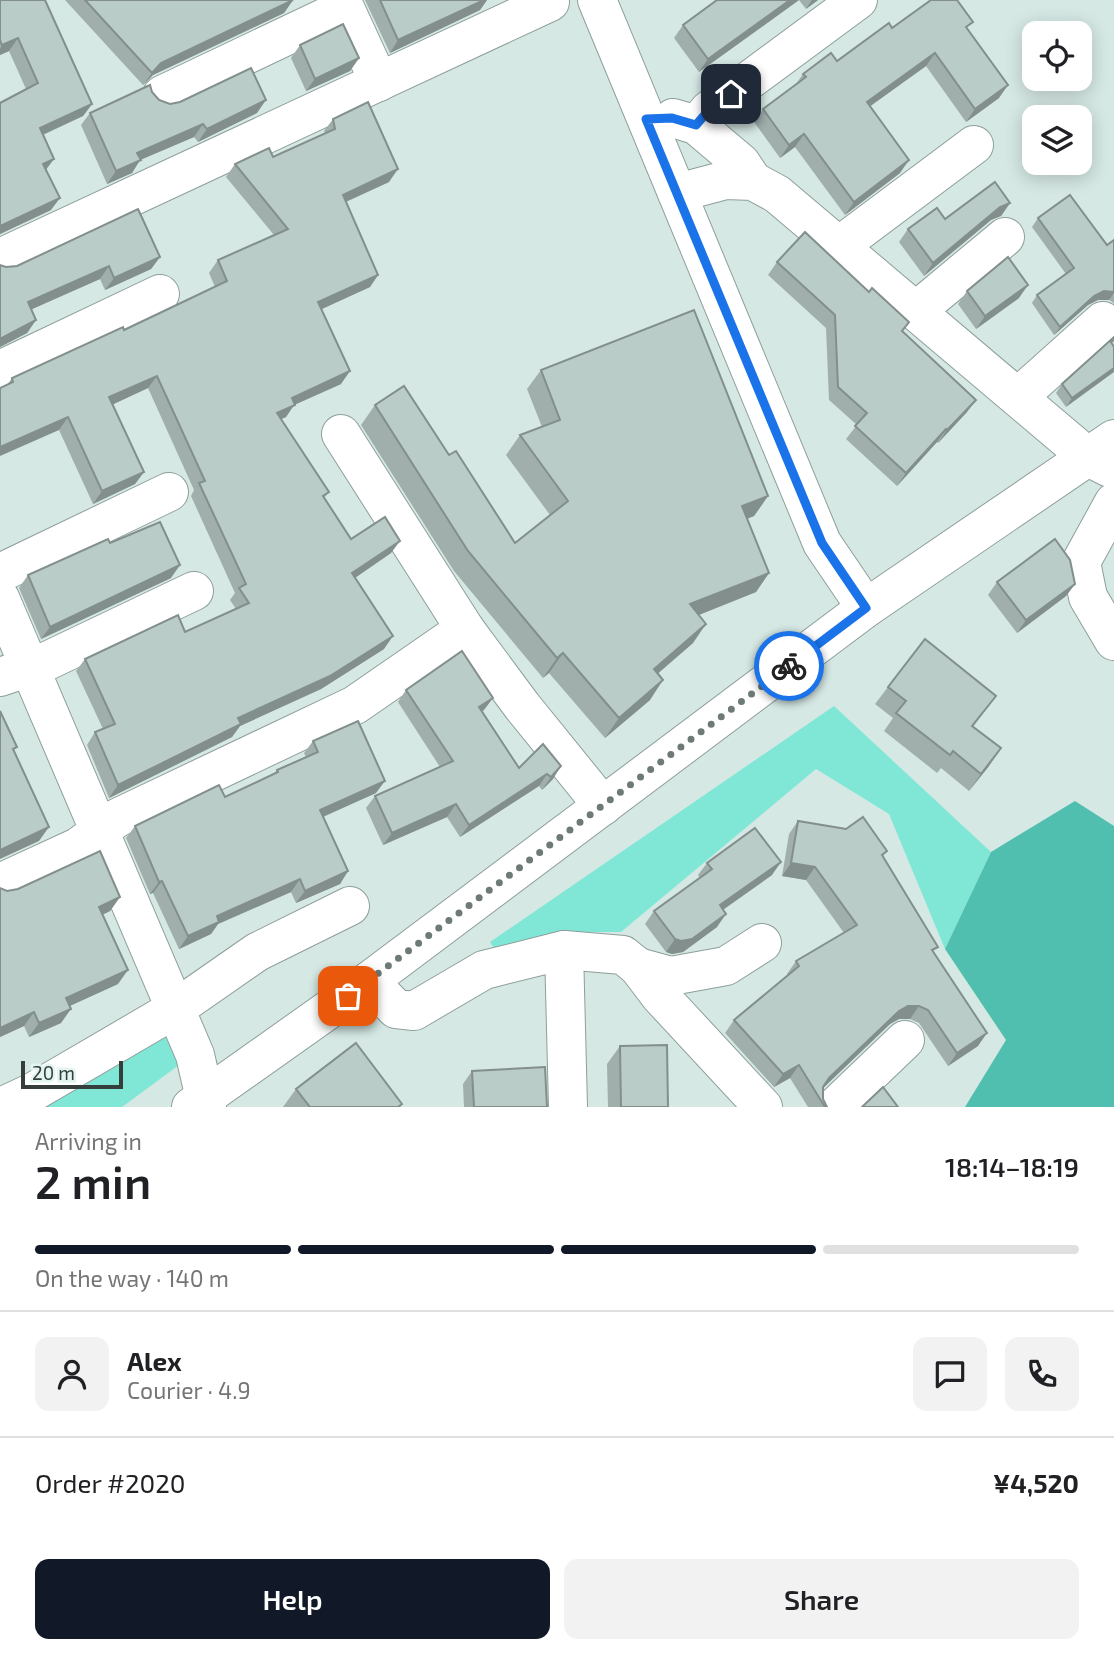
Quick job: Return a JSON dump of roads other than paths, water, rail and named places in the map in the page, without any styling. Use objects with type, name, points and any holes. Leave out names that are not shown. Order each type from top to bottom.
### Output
[{"type":"street","points":[[696,125],[709,110],[858,0]]},
{"type":"street","points":[[0,258],[549,1],[571,10],[599,5],[822,543],[866,608]]},
{"type":"street","points":[[162,95],[345,8],[379,82]]},
{"type":"street","points":[[646,119],[672,118],[696,125],[741,163],[753,181]]},
{"type":"street","points":[[839,246],[974,145]]},
{"type":"street","points":[[0,598],[15,672],[99,831],[195,1055],[201,1104],[866,608],[1105,455],[1018,397],[777,194],[753,181],[726,180],[677,193]]},
{"type":"street","points":[[916,311],[1005,237]]},
{"type":"street","points":[[0,370],[160,294]]},
{"type":"street","points":[[1018,397],[1103,321]]},
{"type":"street","points":[[341,434],[465,628],[522,706],[603,806]]},
{"type":"street","points":[[0,573],[169,492]]},
{"type":"street","points":[[1114,502],[1081,562],[1088,597],[1114,641]]},
{"type":"street","points":[[15,672],[47,661],[194,591]]},
{"type":"street","points":[[0,883],[78,847],[117,818],[355,705],[465,628]]},
{"type":"street","points":[[1,1107],[33,1092],[174,1009],[257,951],[350,906]]},
{"type":"street","points":[[638,967],[671,976],[726,966],[762,943]]},
{"type":"street","points":[[369,981],[396,1009],[414,1011],[484,970],[564,950],[623,955],[638,967],[660,996],[763,1107]]},
{"type":"street","points":[[564,950],[568,1107]]},
{"type":"street","points":[[835,1107],[905,1040]]}]
